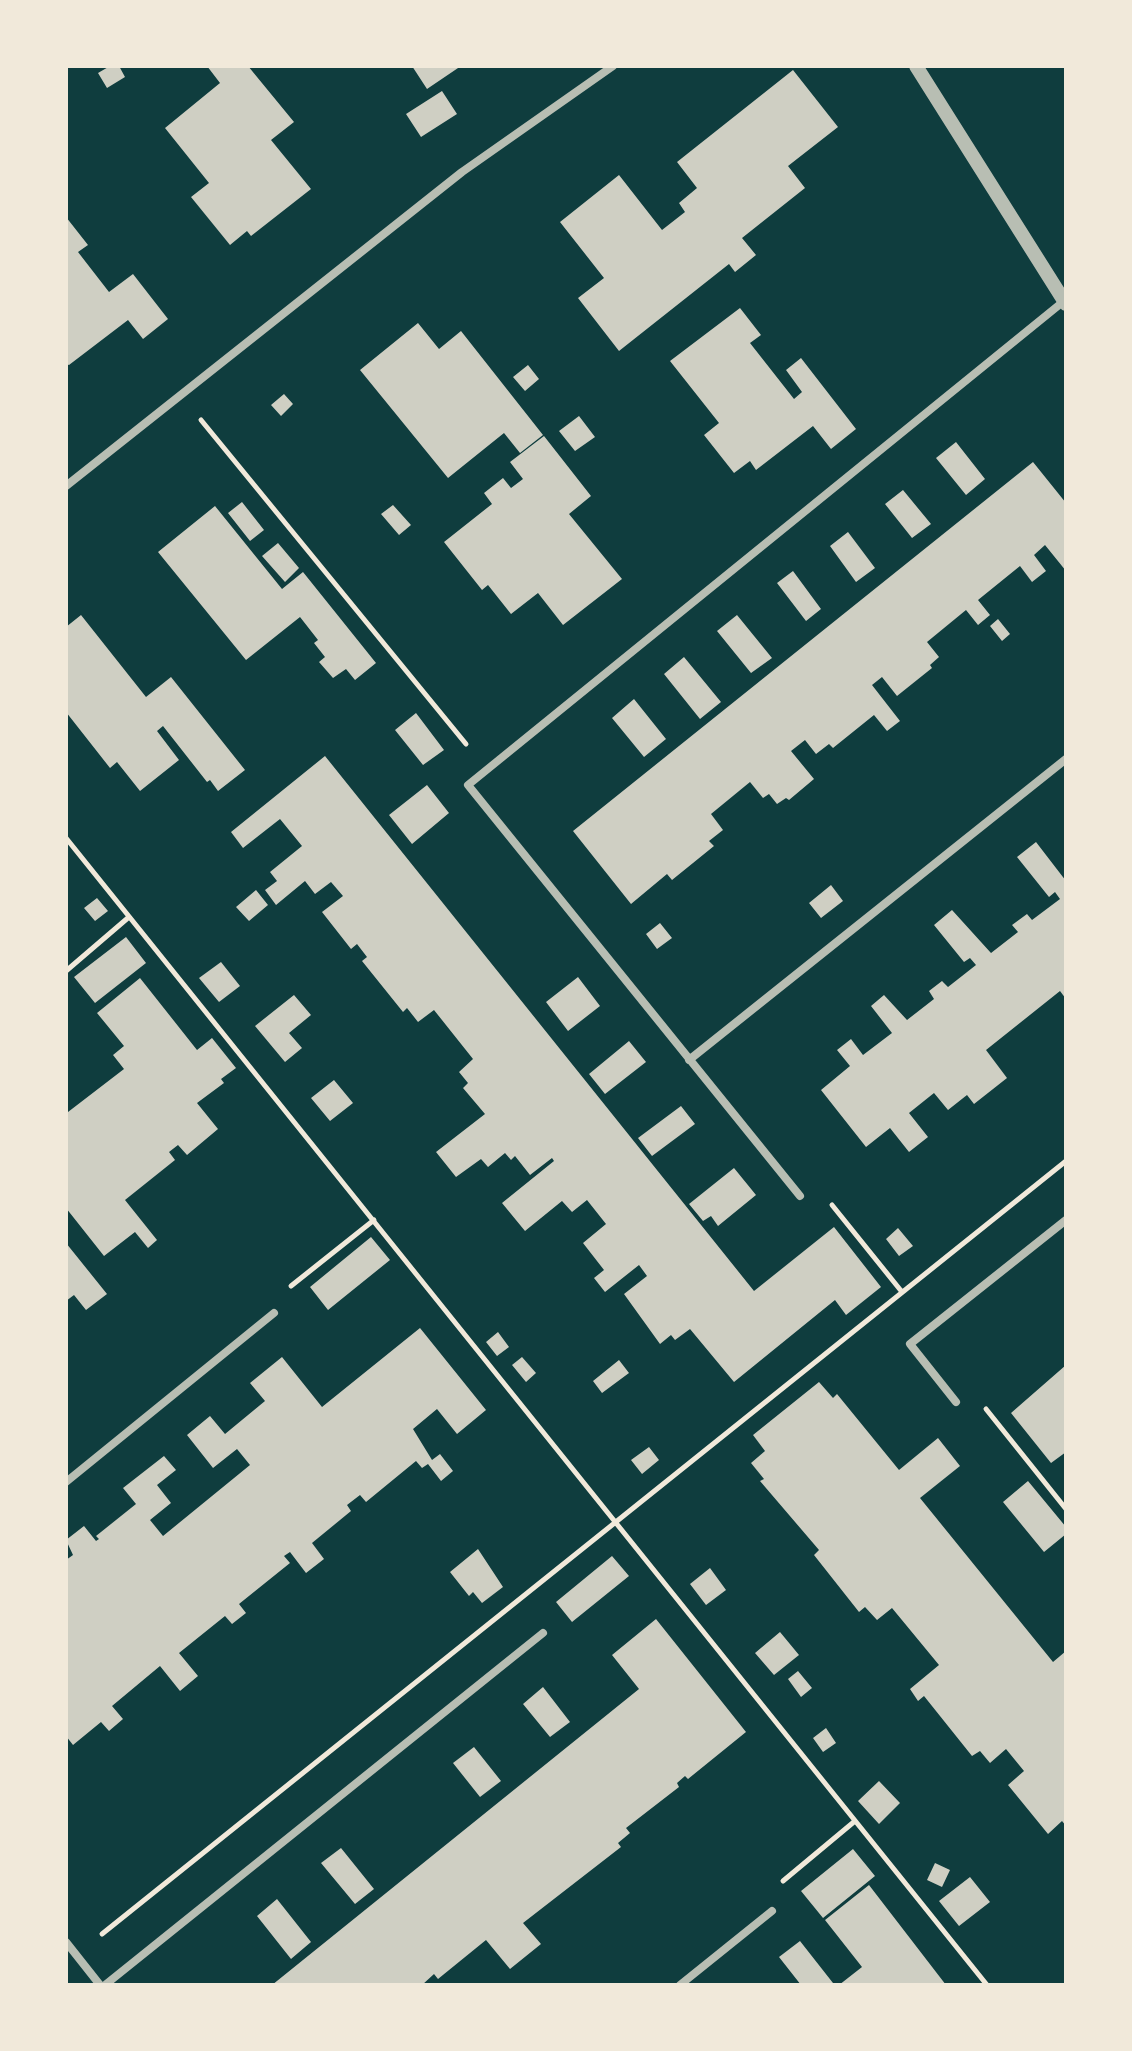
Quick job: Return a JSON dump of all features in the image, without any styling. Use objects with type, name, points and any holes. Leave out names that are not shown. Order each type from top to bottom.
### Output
[{"type":"street","points":[[66,486],[462,172],[613,66]]},
{"type":"street","points":[[800,1196],[468,785],[1065,303],[916,66]]},
{"type":"street","points":[[689,1060],[1066,759]]},
{"type":"street","points":[[956,1402],[910,1344],[1066,1220]]},
{"type":"street","points":[[66,1482],[274,1313]]},
{"type":"street","points":[[66,1942],[102,1985],[543,1633]]},
{"type":"street","points":[[680,1985],[772,1911]]},
{"type":"path","points":[[181,396],[487,770]]},
{"type":"path","points":[[66,838],[987,1985]]},
{"type":"path","points":[[66,971],[129,917]]},
{"type":"path","points":[[76,1955],[1066,1161]]},
{"type":"path","points":[[800,1196],[824,1195],[902,1292]]},
{"type":"path","points":[[274,1313],[282,1293],[374,1220]]},
{"type":"path","points":[[956,1402],[975,1396],[1066,1509]]},
{"type":"path","points":[[772,1911],[769,1893],[855,1821]]},
{"type":"building","points":[[110,66],[119,66],[125,77],[107,88],[98,73]]},
{"type":"building","points":[[207,66],[248,66],[294,122],[271,140],[311,189],[251,236],[247,231],[230,245],[191,197],[209,183],[165,128],[220,83]]},
{"type":"building","points":[[412,66],[461,66],[427,89]]},
{"type":"building","points":[[793,70],[838,127],[788,166],[805,188],[742,238],[756,255],[735,272],[729,264],[619,351],[578,298],[604,278],[560,222],[619,175],[662,230],[685,212],[679,203],[697,188],[677,162]]},
{"type":"building","points":[[442,91],[457,114],[421,137],[406,114]]},
{"type":"building","points":[[66,217],[88,245],[78,252],[109,292],[133,274],[168,319],[143,339],[128,320],[69,365],[66,364]]},
{"type":"building","points":[[740,308],[761,335],[750,343],[794,399],[802,392],[786,370],[801,358],[856,429],[831,449],[813,426],[756,470],[750,461],[734,473],[704,435],[719,423],[670,361]]},
{"type":"building","points":[[418,323],[439,349],[461,331],[543,435],[520,453],[504,433],[448,478],[360,370]]},
{"type":"building","points":[[528,365],[539,379],[525,391],[513,377]]},
{"type":"building","points":[[284,394],[293,404],[281,416],[271,405]]},
{"type":"building","points":[[579,416],[595,437],[575,451],[559,431]]},
{"type":"building","points":[[544,436],[591,496],[569,514],[622,579],[563,625],[538,593],[511,614],[488,585],[482,590],[444,542],[492,504],[484,493],[503,478],[511,488],[523,479],[510,462]]},
{"type":"building","points":[[956,442],[985,479],[966,495],[936,458]]},
{"type":"building","points":[[1033,462],[1066,503],[1066,571],[1045,545],[1034,555],[1046,571],[1032,582],[1020,566],[978,600],[990,615],[978,625],[966,610],[927,642],[939,657],[930,665],[932,668],[897,696],[882,677],[872,685],[900,721],[887,731],[874,715],[833,748],[829,744],[816,754],[805,740],[791,751],[814,779],[789,800],[786,798],[777,804],[769,794],[763,798],[750,782],[711,814],[723,830],[709,841],[714,846],[672,880],[667,874],[631,904],[573,831]]},
{"type":"building","points":[[903,490],[931,524],[912,538],[885,504]]},
{"type":"building","points":[[242,502],[264,530],[250,541],[228,513]]},
{"type":"building","points":[[393,505],[411,525],[399,535],[381,514]]},
{"type":"building","points":[[215,506],[282,589],[303,572],[376,663],[355,680],[346,669],[333,678],[319,662],[325,657],[314,643],[318,640],[300,617],[246,660],[158,552]]},
{"type":"building","points":[[848,532],[875,568],[856,582],[830,546]]},
{"type":"building","points":[[278,543],[299,568],[285,582],[262,556]]},
{"type":"building","points":[[793,571],[821,609],[806,621],[777,583]]},
{"type":"building","points":[[81,615],[146,697],[171,677],[245,770],[218,791],[210,780],[207,782],[163,726],[157,731],[179,760],[140,791],[117,762],[110,768],[66,712],[66,627]]},
{"type":"building","points":[[737,615],[772,658],[751,673],[717,631]]},
{"type":"building","points":[[998,619],[1010,634],[1002,641],[990,626]]},
{"type":"building","points":[[684,657],[721,702],[700,719],[664,674]]},
{"type":"building","points":[[634,699],[666,739],[644,757],[612,718]]},
{"type":"building","points":[[416,713],[444,750],[423,765],[395,730]]},
{"type":"building","points":[[325,756],[754,1291],[834,1227],[881,1287],[846,1315],[835,1300],[734,1382],[690,1329],[675,1340],[671,1335],[660,1344],[624,1294],[647,1276],[639,1265],[605,1292],[594,1278],[604,1270],[583,1243],[606,1224],[587,1200],[572,1212],[562,1201],[525,1231],[502,1203],[554,1161],[552,1158],[530,1175],[515,1156],[511,1160],[505,1153],[488,1167],[481,1159],[456,1177],[436,1152],[485,1114],[463,1088],[468,1083],[459,1072],[473,1059],[434,1010],[418,1022],[407,1008],[403,1012],[362,961],[367,957],[357,944],[351,949],[322,912],[343,896],[331,882],[315,894],[305,881],[276,905],[265,890],[277,881],[270,872],[302,846],[280,819],[243,848],[231,832]]},
{"type":"building","points":[[427,785],[449,813],[412,844],[389,815]]},
{"type":"building","points":[[1036,842],[1066,881],[1066,999],[1060,991],[986,1050],[1007,1078],[974,1104],[967,1095],[948,1110],[934,1093],[909,1113],[928,1137],[909,1152],[890,1128],[866,1147],[821,1090],[850,1066],[837,1050],[851,1039],[863,1055],[892,1033],[871,1006],[884,995],[907,1020],[934,999],[929,991],[942,981],[948,987],[976,965],[970,958],[964,962],[934,925],[952,910],[991,953],[1018,932],[1012,925],[1027,914],[1032,920],[1060,899],[1055,892],[1049,897],[1017,857]]},
{"type":"building","points":[[831,885],[843,901],[821,918],[809,903]]},
{"type":"building","points":[[256,890],[268,905],[249,921],[236,907]]},
{"type":"building","points":[[97,898],[108,911],[95,921],[84,908]]},
{"type":"building","points":[[660,923],[672,938],[657,949],[646,934]]},
{"type":"building","points":[[126,937],[146,963],[95,1003],[74,977]]},
{"type":"building","points":[[221,962],[240,986],[219,1002],[199,978]]},
{"type":"building","points":[[578,977],[600,1006],[568,1031],[546,1002]]},
{"type":"building","points":[[140,978],[197,1050],[212,1038],[236,1068],[221,1079],[224,1083],[197,1103],[218,1129],[187,1155],[178,1145],[169,1152],[175,1160],[125,1200],[157,1240],[148,1248],[135,1232],[104,1256],[66,1208],[66,1110],[68,1112],[124,1069],[113,1055],[124,1046],[97,1013]]},
{"type":"building","points":[[294,995],[311,1015],[289,1033],[302,1048],[285,1062],[255,1026]]},
{"type":"building","points":[[629,1041],[646,1062],[605,1094],[589,1074]]},
{"type":"building","points":[[334,1080],[353,1103],[330,1121],[311,1098]]},
{"type":"building","points":[[681,1106],[695,1124],[652,1156],[638,1138]]},
{"type":"building","points":[[734,1168],[756,1195],[718,1226],[711,1216],[703,1221],[689,1204]]},
{"type":"building","points":[[898,1228],[913,1246],[899,1256],[886,1239]]},
{"type":"building","points":[[371,1237],[390,1260],[328,1310],[310,1287]]},
{"type":"building","points":[[66,1243],[107,1294],[86,1310],[74,1295],[66,1301]]},
{"type":"building","points":[[420,1328],[486,1410],[457,1434],[437,1409],[413,1429],[432,1460],[440,1454],[453,1471],[441,1481],[428,1464],[422,1468],[416,1461],[366,1502],[360,1495],[347,1505],[351,1511],[312,1543],[324,1559],[306,1573],[290,1552],[284,1556],[290,1563],[239,1604],[246,1613],[232,1624],[225,1616],[179,1653],[198,1676],[180,1691],[160,1666],[112,1706],[123,1719],[109,1731],[101,1722],[73,1745],[66,1736],[66,1560],[73,1555],[66,1540],[84,1526],[96,1541],[99,1539],[96,1536],[136,1504],[123,1488],[164,1456],[176,1470],[157,1485],[171,1503],[150,1520],[163,1536],[250,1465],[237,1449],[213,1468],[187,1435],[210,1416],[225,1434],[265,1401],[250,1383],[282,1357],[322,1407]]},
{"type":"building","points":[[498,1332],[509,1347],[497,1356],[486,1342]]},
{"type":"building","points":[[522,1357],[536,1373],[526,1382],[512,1365]]},
{"type":"building","points":[[619,1360],[629,1373],[602,1393],[593,1381]]},
{"type":"building","points":[[1066,1365],[1066,1452],[1051,1463],[1011,1413]]},
{"type":"building","points":[[819,1382],[833,1398],[837,1394],[899,1470],[938,1438],[960,1466],[920,1498],[1053,1662],[1066,1651],[1066,1826],[1062,1821],[1048,1834],[1008,1785],[1024,1771],[1006,1749],[990,1763],[980,1751],[972,1756],[924,1696],[918,1701],[910,1689],[939,1665],[892,1608],[877,1620],[865,1607],[859,1612],[814,1555],[819,1550],[760,1481],[764,1479],[751,1463],[765,1451],[753,1435]]},
{"type":"building","points":[[649,1447],[659,1460],[642,1474],[631,1460]]},
{"type":"building","points":[[1028,1481],[1066,1527],[1066,1534],[1044,1552],[1003,1502]]},
{"type":"building","points":[[478,1549],[503,1587],[482,1603],[473,1592],[469,1596],[450,1572]]},
{"type":"building","points":[[612,1556],[629,1576],[572,1622],[556,1602]]},
{"type":"building","points":[[710,1568],[726,1590],[706,1605],[690,1584]]},
{"type":"building","points":[[656,1619],[746,1732],[688,1779],[685,1776],[677,1783],[679,1787],[626,1828],[630,1833],[618,1843],[621,1847],[523,1923],[541,1944],[510,1969],[486,1940],[438,1979],[434,1974],[422,1985],[272,1985],[639,1689],[612,1655]]},
{"type":"building","points":[[780,1632],[799,1655],[774,1675],[755,1653]]},
{"type":"building","points":[[798,1671],[812,1688],[801,1697],[788,1679]]},
{"type":"building","points":[[543,1687],[570,1722],[550,1737],[523,1704]]},
{"type":"building","points":[[826,1728],[836,1743],[823,1752],[813,1738]]},
{"type":"building","points":[[474,1747],[501,1781],[480,1797],[453,1763]]},
{"type":"building","points":[[879,1781],[900,1803],[879,1824],[858,1801]]},
{"type":"building","points":[[341,1848],[374,1889],[355,1904],[321,1863]]},
{"type":"building","points":[[853,1849],[875,1876],[823,1918],[801,1891]]},
{"type":"building","points":[[935,1863],[950,1870],[942,1887],[927,1880]]},
{"type":"building","points":[[970,1877],[990,1902],[959,1926],[939,1901]]},
{"type":"building","points":[[869,1885],[946,1985],[839,1985],[862,1967],[825,1920]]},
{"type":"building","points":[[277,1899],[311,1942],[291,1959],[257,1916]]},
{"type":"building","points":[[800,1941],[832,1985],[801,1985],[779,1957]]}]
